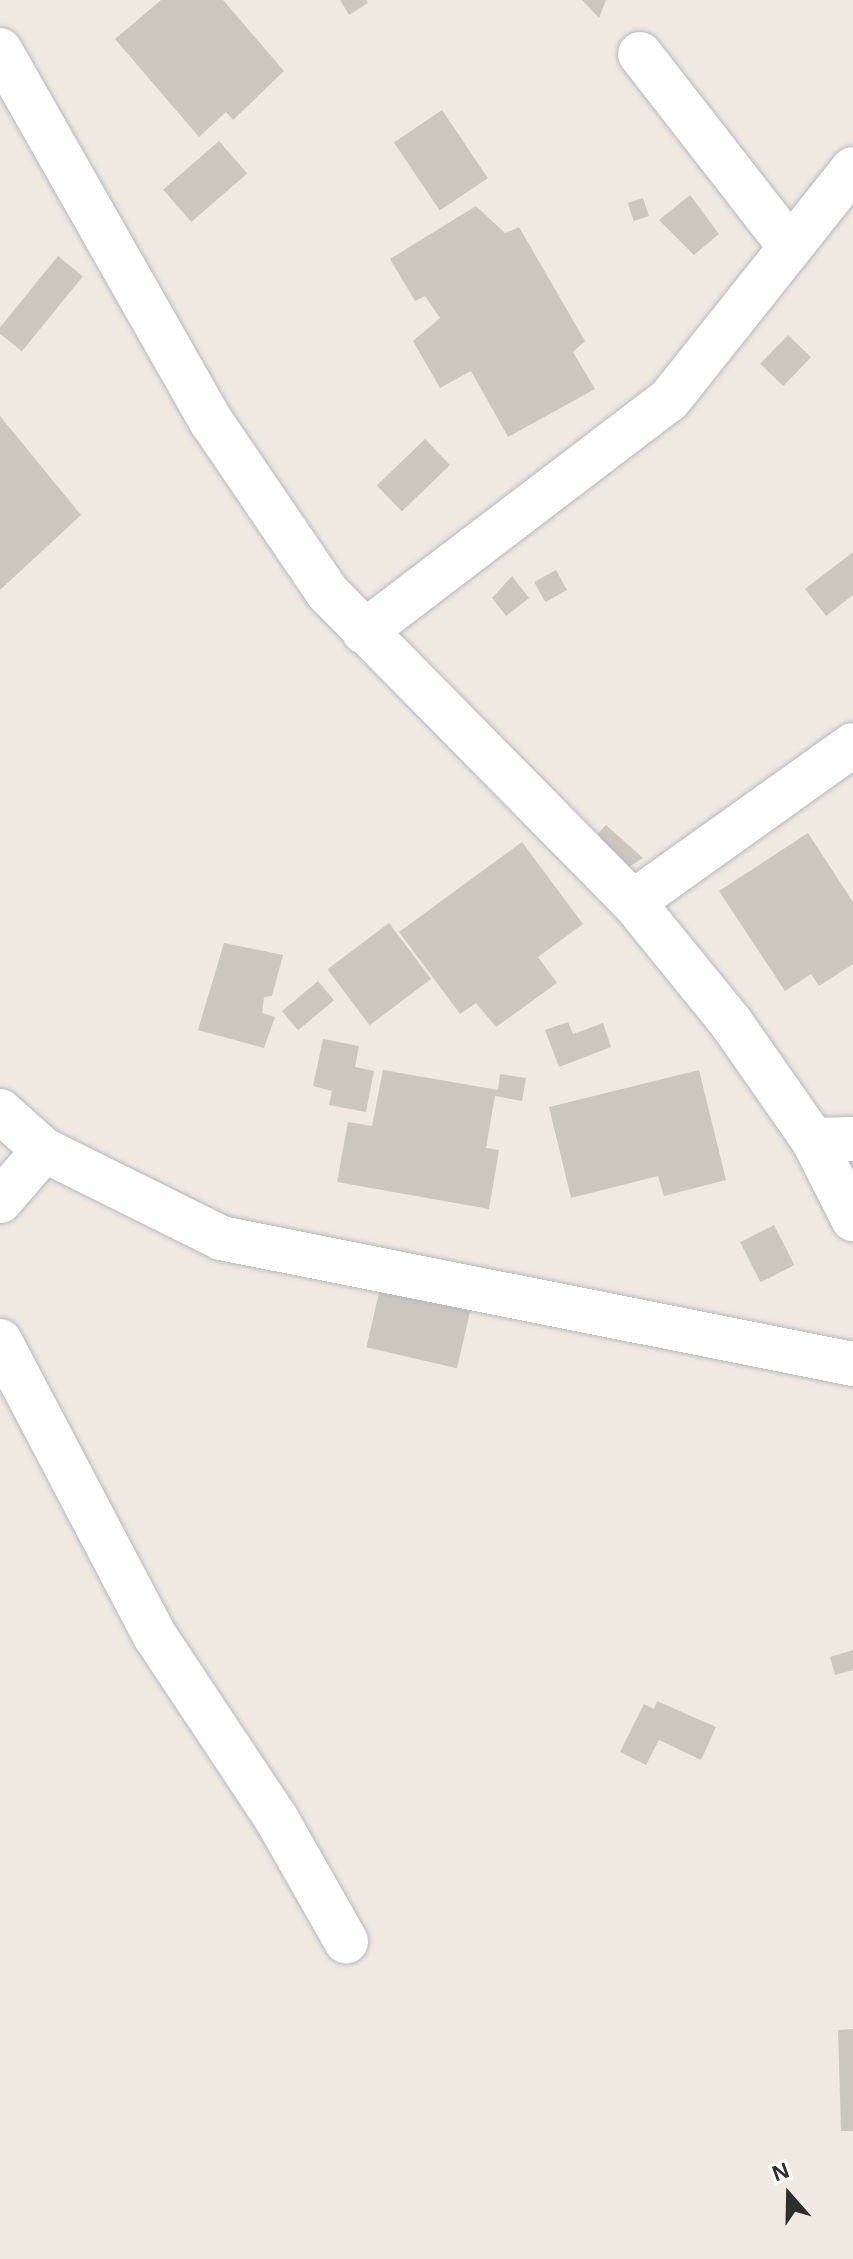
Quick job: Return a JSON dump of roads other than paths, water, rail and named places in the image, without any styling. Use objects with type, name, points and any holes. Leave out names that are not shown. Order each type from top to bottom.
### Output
[{"type":"street","points":[[0,50],[211,421],[327,592],[633,902],[732,1024],[833,1140],[853,1219]]},
{"type":"street","points":[[640,54],[790,247]]},
{"type":"street","points":[[364,632],[669,400],[853,169]]},
{"type":"street","points":[[633,902],[853,745]]},
{"type":"street","points":[[0,1111],[44,1150],[221,1238],[853,1364]]},
{"type":"street","points":[[0,1201],[44,1150]]},
{"type":"street","points":[[0,1341],[155,1636],[276,1818],[346,1941]]}]
